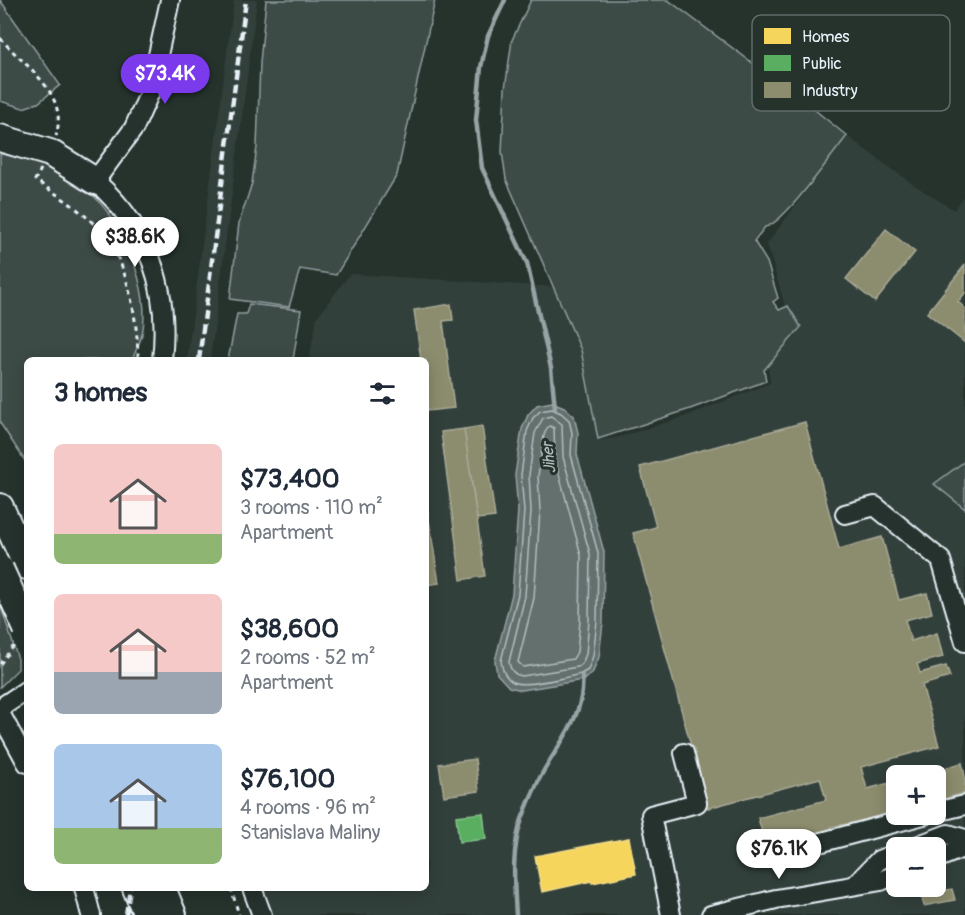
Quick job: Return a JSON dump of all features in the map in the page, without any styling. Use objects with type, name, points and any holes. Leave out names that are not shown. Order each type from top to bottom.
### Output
[{"type":"highway","points":[[0,138],[50,153],[95,181]]},
{"type":"highway","points":[[0,507],[24,559]]},
{"type":"highway","points":[[0,568],[24,622]]},
{"type":"highway","points":[[137,891],[147,915]]},
{"type":"highway","points":[[163,891],[173,915]]},
{"type":"street","points":[[162,357],[164,321],[159,283],[154,266],[147,248],[130,219],[95,181],[129,135],[150,92],[170,0]]},
{"type":"street","points":[[845,514],[875,506],[941,560],[965,642]]},
{"type":"street","points":[[0,708],[24,692]]},
{"type":"street","points":[[0,713],[24,757]]},
{"type":"street","points":[[671,915],[651,815],[697,803],[684,753]]},
{"type":"street","points":[[946,810],[965,805]]},
{"type":"street","points":[[796,849],[886,825]]},
{"type":"street","points":[[940,837],[948,834],[965,839]]},
{"type":"street","points":[[946,855],[965,847]]},
{"type":"street","points":[[855,885],[879,860],[886,857]]},
{"type":"street","points":[[711,915],[776,899],[886,879]]},
{"type":"street","points":[[85,891],[91,915]]},
{"type":"street","points":[[253,891],[262,915]]},
{"type":"path","points":[[0,39],[51,92],[60,120],[50,153]]},
{"type":"path","points":[[35,180],[83,214],[108,241],[122,270],[129,293],[137,329],[138,357]]},
{"type":"path","points":[[232,891],[239,915]]},
{"type":"shaded area","points":[[0,0],[60,85],[38,103],[23,108],[0,101]]},
{"type":"shaded area","points":[[234,0],[257,0],[210,357],[187,357]]},
{"type":"shaded area","points":[[266,0],[435,0],[397,175],[336,275],[300,269],[289,307],[230,299],[239,223],[252,183],[257,147],[260,63]]},
{"type":"shaded area","points":[[531,0],[668,0],[752,63],[752,111],[816,111],[847,136],[796,201],[784,214],[765,227],[754,241],[767,262],[778,298],[773,302],[779,310],[788,306],[801,327],[764,370],[766,381],[598,439],[581,350],[506,179],[502,152],[505,89],[512,40]]},
{"type":"shaded area","points":[[847,136],[911,183],[954,210],[965,195],[965,915],[269,915],[261,891],[429,891],[429,357],[310,357],[317,317],[350,274],[555,287],[581,350],[601,440],[619,437],[684,417],[770,383],[768,365],[800,327],[788,306],[785,306],[767,244]]},
{"type":"shaded area","points":[[0,154],[37,162],[58,170],[82,186],[101,204],[123,237],[132,257],[143,297],[144,317],[142,334],[133,357],[24,357],[24,459],[0,423]]},
{"type":"shaded area","points":[[249,304],[301,310],[293,357],[229,357],[237,314],[246,314]]},
{"type":"shaded area","points":[[965,461],[965,509],[934,484]]},
{"type":"shaded area","points":[[0,604],[18,659],[18,669],[0,687]]},
{"type":"water","points":[[552,402],[564,407],[574,416],[578,433],[577,454],[604,552],[603,622],[599,657],[592,674],[583,680],[522,690],[509,687],[497,674],[495,661],[512,594],[518,510],[515,475],[522,429],[528,415],[537,405]]},
{"type":"building: Homes","points":[[629,838],[636,874],[542,892],[535,856]]},
{"type":"building: Public","points":[[483,813],[486,839],[459,842],[456,816]]},
{"type":"building: Industry","points":[[886,229],[915,252],[875,302],[846,279]]},
{"type":"building: Industry","points":[[965,265],[965,293],[958,302],[965,308],[965,343],[927,313]]},
{"type":"building: Industry","points":[[451,304],[453,320],[443,321],[454,408],[429,411],[429,357],[421,357],[414,310]]},
{"type":"building: Industry","points":[[805,422],[839,549],[882,537],[899,600],[927,593],[932,613],[905,620],[911,641],[937,633],[943,657],[917,664],[920,673],[946,666],[950,677],[922,685],[939,746],[861,767],[867,789],[886,784],[886,815],[831,827],[832,829],[766,847],[758,818],[826,800],[820,778],[708,808],[633,533],[656,527],[640,467]]},
{"type":"building: Industry","points":[[482,426],[495,517],[477,519],[464,429]]},
{"type":"building: Industry","points":[[464,429],[485,576],[461,580],[441,432]]},
{"type":"building: Industry","points":[[429,520],[439,583],[429,585]]},
{"type":"building: Industry","points":[[475,759],[479,791],[444,796],[439,764]]},
{"type":"building: Industry","points":[[962,763],[965,793],[946,798],[946,768]]},
{"type":"building: Industry","points":[[952,889],[955,900],[924,906],[922,897],[946,897],[946,890]]},
{"type":"waterway","name":"Jiher","points":[[505,0],[488,36],[481,67],[476,120],[482,168],[527,263],[551,368],[555,408]]},
{"type":"waterway","name":"Jiher","points":[[516,915],[514,867],[516,843],[522,819],[537,783],[576,715],[582,690],[582,676]]},
{"type":"railway","points":[[199,357],[246,0]]},
{"type":"railway","points":[[126,915],[130,891]]}]
